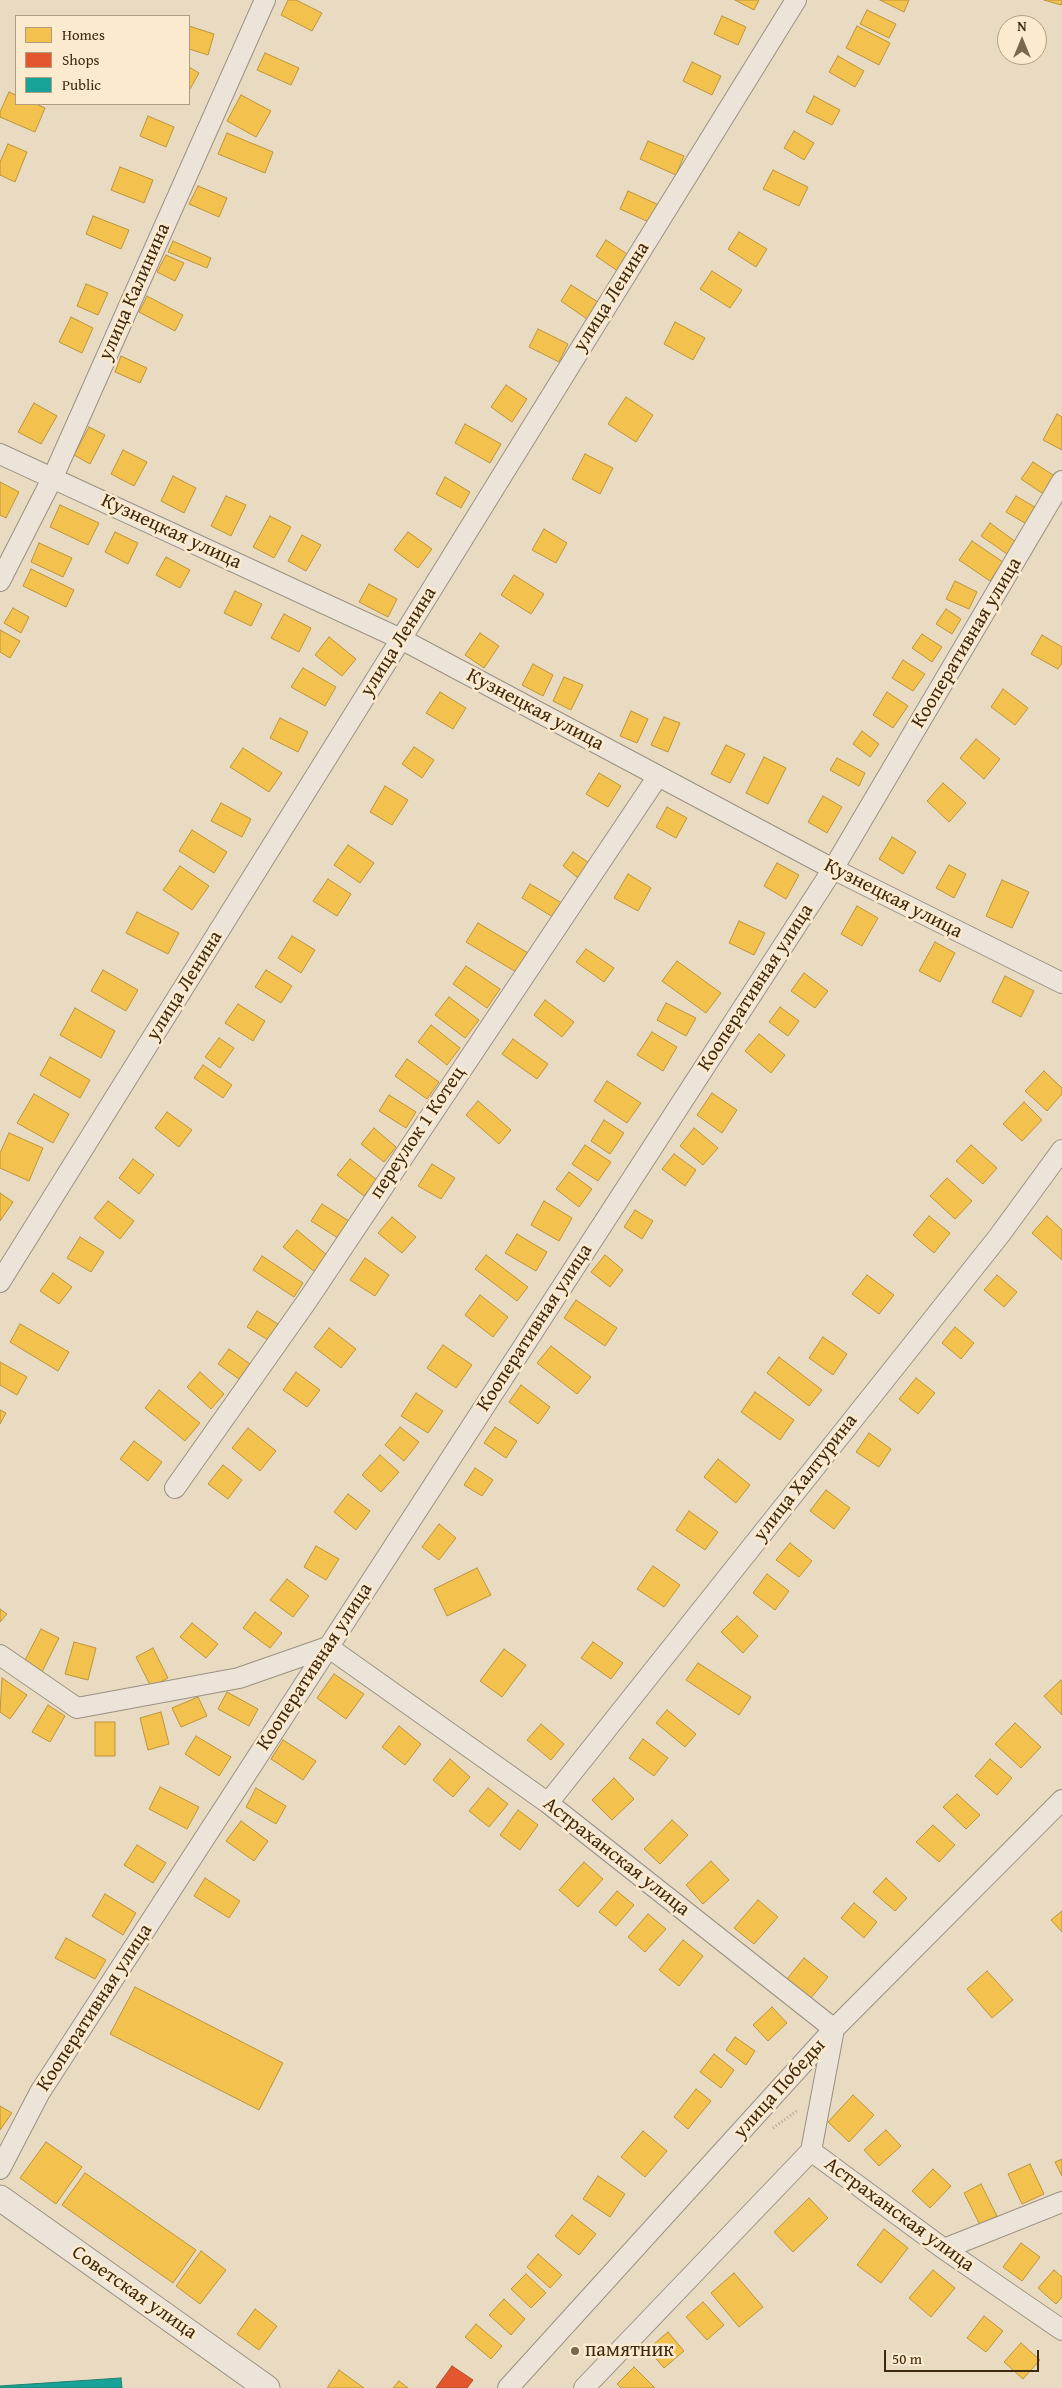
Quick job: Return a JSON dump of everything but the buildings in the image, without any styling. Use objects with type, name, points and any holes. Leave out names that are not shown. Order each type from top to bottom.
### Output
[{"type":"street","name":"улица Калинина","points":[[0,581],[52,477],[265,0]]},
{"type":"street","name":"улица Ленина","points":[[0,1282],[402,639],[796,0]]},
{"type":"street","name":"Кузнецкая улица","points":[[0,454],[402,639],[833,869],[1062,983]]},
{"type":"street","name":"Кооперативная улица","points":[[0,2169],[40,2092],[833,869],[1062,481]]},
{"type":"street","name":"переулок 1 Котец","points":[[175,1488],[307,1301],[658,776]]},
{"type":"street","name":"улица Халтурина","points":[[548,1803],[999,1236],[1062,1150]]},
{"type":"street","points":[[0,1655],[77,1708],[239,1678],[328,1647]]},
{"type":"street","name":"Астраханская улица","points":[[328,1647],[548,1803],[834,2029],[811,2150],[944,2249],[1062,2330]]},
{"type":"street","name":"улица Победы","points":[[508,2388],[834,2029],[1062,1800]]},
{"type":"street","points":[[584,2388],[811,2150]]},
{"type":"street","name":"Советская улица","points":[[0,2198],[267,2388]]},
{"type":"street","points":[[944,2249],[1062,2202]]},
{"type":"path","points":[[770,2131],[822,2093]]},
{"type":"place","name":"памятник","points":[[575,2351]]}]
